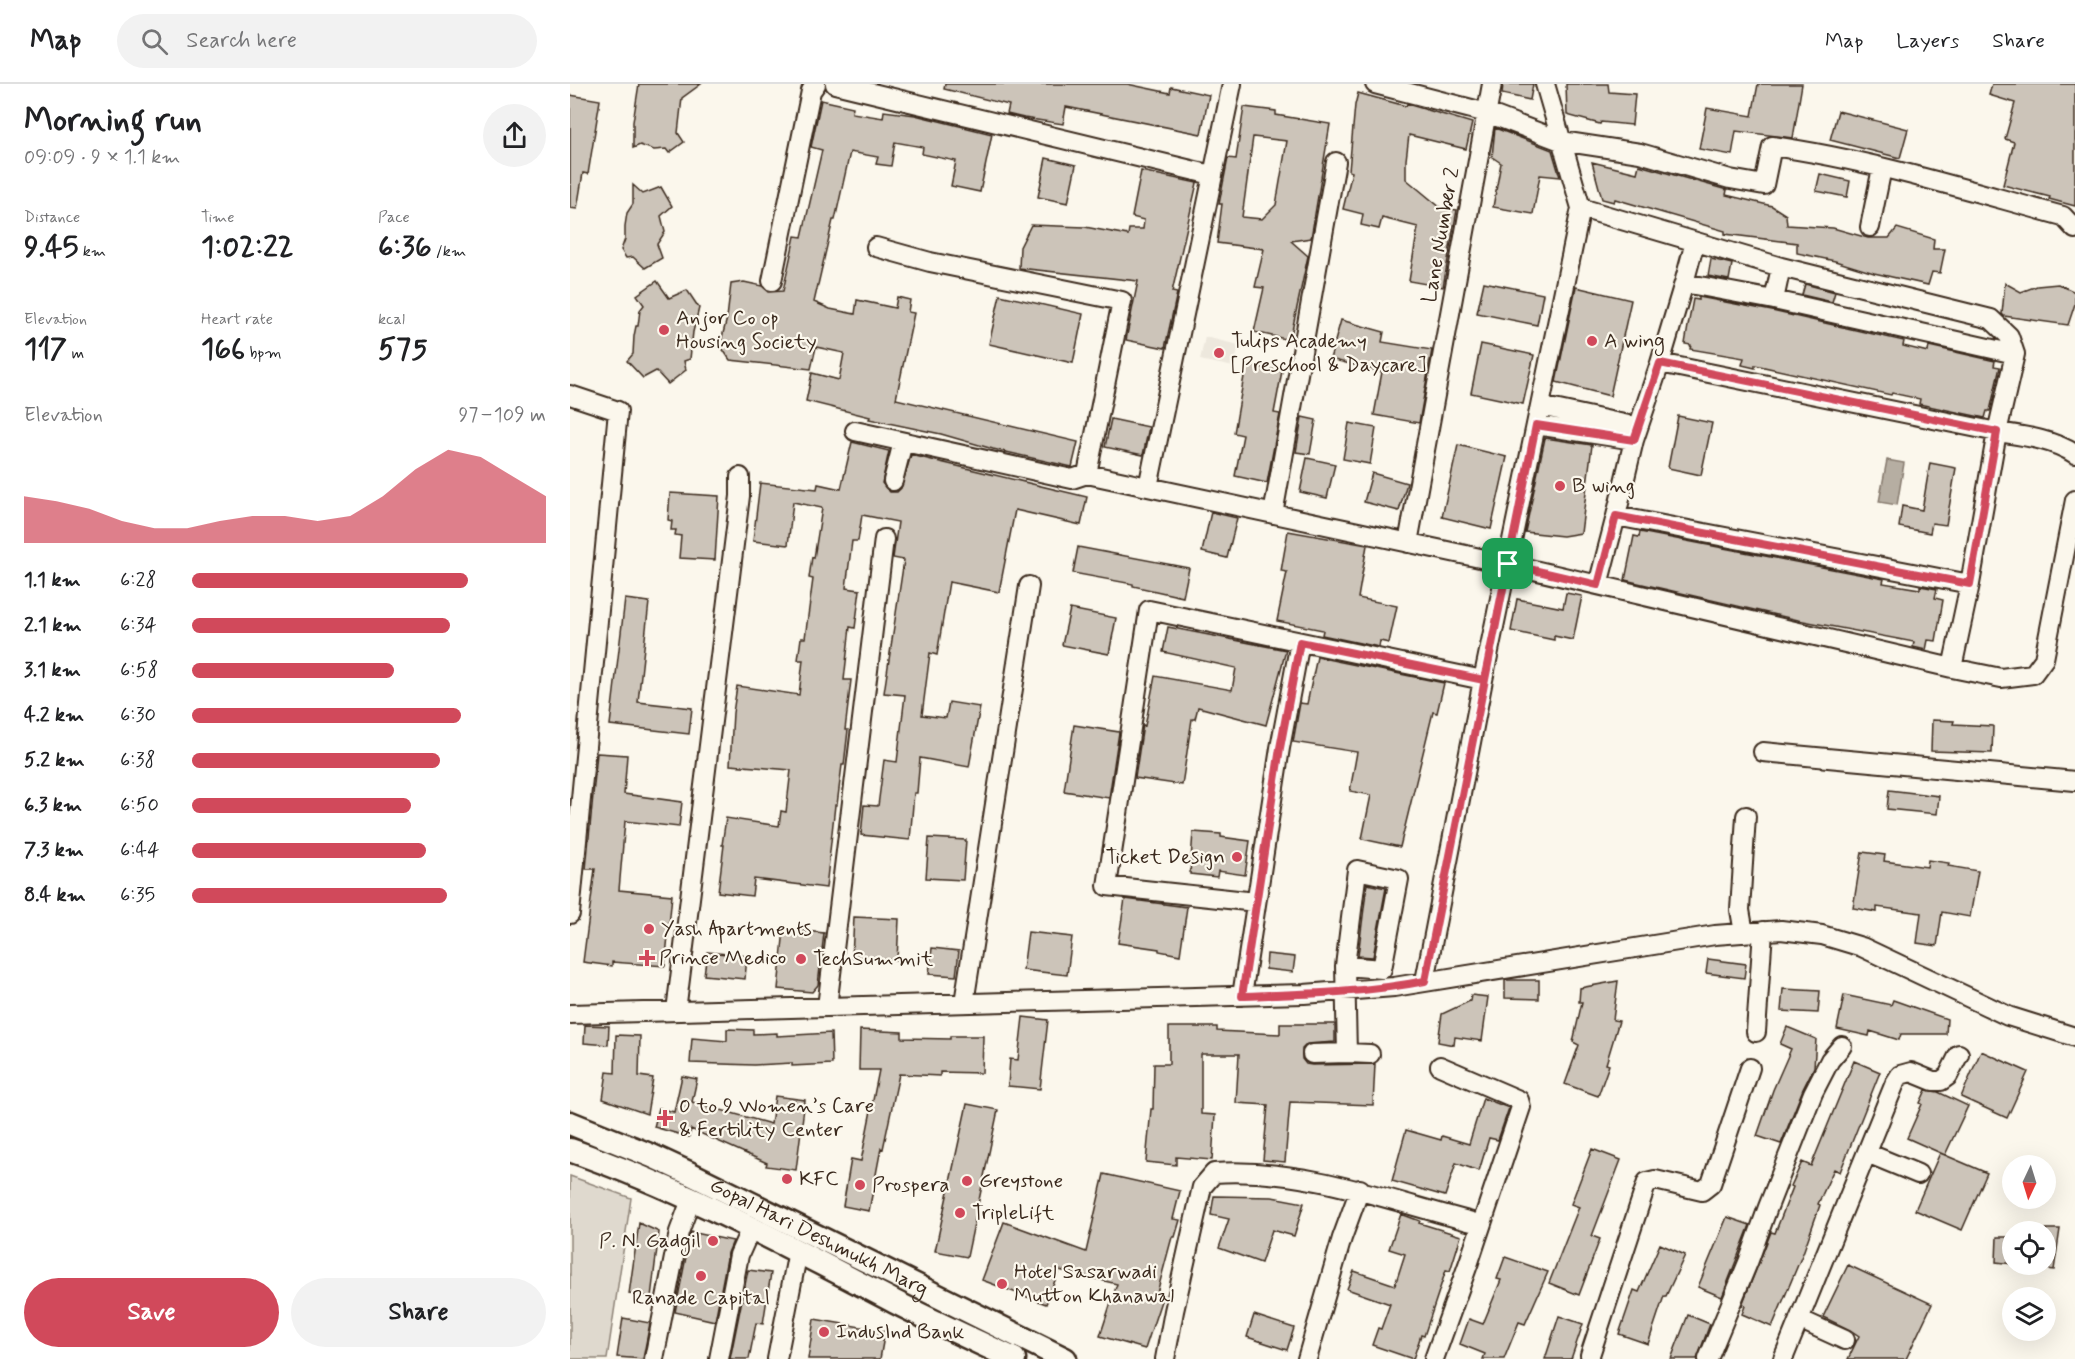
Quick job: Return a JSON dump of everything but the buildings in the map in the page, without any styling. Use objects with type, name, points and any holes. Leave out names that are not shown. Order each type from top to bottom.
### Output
[{"type":"main road","name":"Gopal Hari Deshmukh Marg","points":[[570,1123],[691,1174],[1065,1359]]},
{"type":"main road","name":"Gopal Hari Deshmukh Marg","points":[[570,1150],[609,1163],[751,1228],[893,1301],[989,1354],[1014,1359]]},
{"type":"street","points":[[772,281],[812,91],[816,84]]},
{"type":"street","points":[[835,84],[1212,175]]},
{"type":"street","points":[[1148,487],[1232,84]]},
{"type":"street","points":[[1375,84],[1487,113],[1561,141],[1640,153],[1719,176],[1764,184],[1772,146],[1811,152],[1882,168],[2063,216],[2075,229]]},
{"type":"street","name":"Lane Number 2","points":[[1408,543],[1492,84]]},
{"type":"street","points":[[1425,981],[1581,208],[1545,84]]},
{"type":"street","points":[[1273,514],[1336,162]]},
{"type":"street","points":[[1870,227],[1882,168]]},
{"type":"street","points":[[1581,208],[1781,267],[1991,319],[2009,336],[2015,354],[1997,432],[1970,584],[1952,668]]},
{"type":"street","points":[[1598,585],[1636,433],[1660,363],[1695,242]]},
{"type":"street","points":[[876,247],[930,262],[1122,301],[1087,474]]},
{"type":"street","points":[[1774,300],[1781,267]]},
{"type":"street","points":[[1684,283],[1774,300],[2015,354]]},
{"type":"street","points":[[1660,363],[2024,436],[2064,447],[2075,454]]},
{"type":"street","points":[[570,395],[618,411],[577,772],[570,914]]},
{"type":"street","points":[[1540,406],[1636,433]]},
{"type":"street","points":[[1536,425],[1636,433]]},
{"type":"street","points":[[855,431],[1072,479],[1087,474],[1508,564],[2001,678],[2033,674],[2044,659],[2075,500]]},
{"type":"street","points":[[893,481],[903,442]]},
{"type":"street","points":[[676,1011],[740,495],[740,477]]},
{"type":"street","points":[[1616,516],[1970,584]]},
{"type":"street","points":[[827,1007],[884,539]]},
{"type":"street","points":[[964,1003],[1029,586]]},
{"type":"street","points":[[1256,902],[1107,886],[1149,610],[1484,680]]},
{"type":"street","points":[[1242,996],[1280,748],[1300,642]]},
{"type":"street","points":[[1763,752],[2075,781]]},
{"type":"street","points":[[1744,933],[1740,910],[1746,816]]},
{"type":"street","points":[[1345,966],[1382,969],[1399,879],[1357,870],[1345,966],[1347,1053]]},
{"type":"street","points":[[570,1014],[1242,996],[1346,991],[1394,987],[1715,935],[1781,930],[1822,935],[1862,947],[2008,1016],[2075,1037]]},
{"type":"street","points":[[1756,1032],[1763,931]]},
{"type":"street","points":[[1708,1359],[1814,1094],[1830,1060],[1842,1046]]},
{"type":"street","points":[[1312,1054],[1370,1054]]},
{"type":"street","points":[[1783,1359],[1900,1075],[1911,1072],[1933,1081],[1941,1081],[1948,1076],[1959,1054]]},
{"type":"street","points":[[1434,1359],[1521,1107],[1519,1100],[1440,1066]]},
{"type":"street","points":[[1593,1358],[1647,1182],[1655,1180],[1702,1191],[1711,1184],[1750,1068]]},
{"type":"street","points":[[1867,1153],[1918,1174]]},
{"type":"street","points":[[1165,1359],[1202,1187],[1214,1173],[1238,1172],[1297,1177],[1360,1189],[1480,1224]]},
{"type":"street","points":[[1307,1359],[1342,1238],[1360,1189]]},
{"type":"street","points":[[654,1359],[679,1232],[691,1200]]},
{"type":"street","points":[[719,1359],[739,1256],[751,1228]]},
{"type":"street","points":[[777,1359],[798,1251]]},
{"type":"street","points":[[1799,1319],[1845,1340]]},
{"type":"shaded area","name":"Tulips Academy [Preschool & Daycare]","points":[[1205,337],[1239,345],[1234,367],[1200,360]]},
{"type":"shaded area","points":[[1887,460],[1904,463],[1897,505],[1879,502]]},
{"type":"shaded area","points":[[570,1176],[631,1198],[607,1359],[570,1359]]},
{"type":"place","name":"Anjor Co op Housing Society","points":[[664,330]]},
{"type":"place","name":"A wing","points":[[1592,341]]},
{"type":"place","name":"Tulips Academy [Preschool & Daycare]","points":[[1219,353]]},
{"type":"place","name":"B wing","points":[[1560,486]]},
{"type":"place","name":"Ticket Design","points":[[1237,857]]},
{"type":"place","name":"Yash Apartments","points":[[649,929]]},
{"type":"place","name":"Prince Medico","points":[[647,958]]},
{"type":"place","name":"TechSummit","points":[[801,959]]},
{"type":"place","name":"0 to 9 Women’s Care & Fertility Center","points":[[665,1118]]},
{"type":"place","name":"KFC","points":[[787,1179]]},
{"type":"place","name":"Greystone","points":[[967,1181]]},
{"type":"place","name":"Prospera","points":[[860,1185]]},
{"type":"place","name":"TripleLift","points":[[960,1213]]},
{"type":"place","name":"P. N. Gadgil","points":[[713,1241]]},
{"type":"place","name":"Ranade Capital","points":[[701,1276]]},
{"type":"place","name":"Hotel Sasarwadi Mutton Khanawal","points":[[1002,1284]]},
{"type":"place","name":"IndusInd Bank","points":[[824,1332]]},
{"type":"route","points":[[1508,564],[1425,981],[1394,987],[1242,996],[1280,748],[1300,642],[1484,680],[1508,564],[1598,585],[1616,516],[1970,584],[1997,432],[1660,363],[1634,440],[1536,425],[1508,564]]}]
